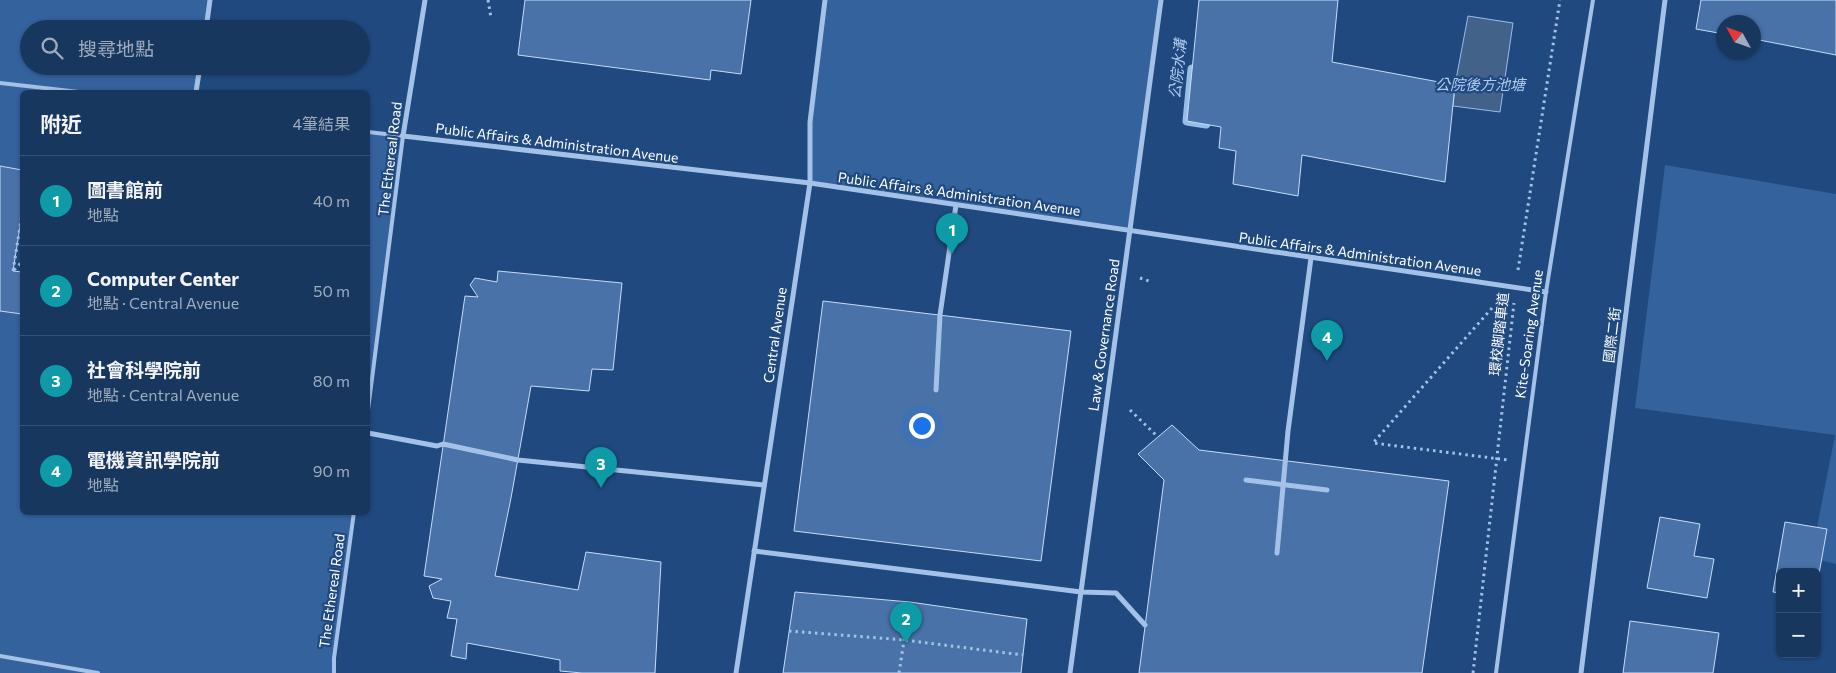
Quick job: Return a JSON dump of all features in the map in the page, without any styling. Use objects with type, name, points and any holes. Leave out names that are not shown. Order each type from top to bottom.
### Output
[{"type":"street","points":[[207,20],[210,0]]},
{"type":"street","name":"The Ethereal Road","points":[[403,136],[425,0]]},
{"type":"street","name":"Central Avenue","points":[[736,673],[810,183],[810,122],[825,0]]},
{"type":"street","name":"Law & Governance Road","points":[[1070,673],[1161,0]]},
{"type":"street","name":"國際二街","points":[[1582,673],[1665,0]]},
{"type":"street","points":[[196,90],[199,75]]},
{"type":"street","name":"Public Affairs & Administration Avenue","points":[[403,136],[810,183],[1546,292]]},
{"type":"street","points":[[936,390],[940,315],[956,205]]},
{"type":"street","points":[[1277,553],[1288,431],[1312,258]]},
{"type":"street","points":[[370,433],[437,446],[443,444],[518,460],[764,485]]},
{"type":"street","points":[[1246,480],[1327,490]]},
{"type":"street","points":[[754,551],[1081,592],[1116,593],[1146,624]]},
{"type":"lane","name":"Kite-Soaring Avenue","points":[[1496,673],[1546,292],[1593,0]]},
{"type":"lane","points":[[0,83],[61,90]]},
{"type":"lane","name":"Public Affairs & Administration Avenue","points":[[370,132],[403,136]]},
{"type":"lane","name":"The Ethereal Road","points":[[370,394],[403,136]]},
{"type":"lane","name":"The Ethereal Road","points":[[334,673],[334,658],[354,515]]},
{"type":"lane","points":[[0,656],[98,673]]},
{"type":"path","points":[[488,0],[491,18]]},
{"type":"path","name":"環校脚踏車道","points":[[1473,673],[1516,288],[1560,0]]},
{"type":"path","points":[[20,227],[13,271],[20,264]]},
{"type":"path","points":[[1492,308],[1373,443],[1496,460],[1524,461]]},
{"type":"path","points":[[1130,410],[1158,437]]},
{"type":"path","points":[[899,673],[910,602]]},
{"type":"path","points":[[789,631],[904,640],[1023,656]]},
{"type":"shaded area","points":[[0,0],[210,0],[207,20],[20,20],[20,75],[199,75],[196,90],[58,90],[38,88],[38,90],[20,90],[20,170],[0,166]]},
{"type":"shaded area","points":[[825,0],[1161,0],[1129,231],[810,183],[810,122]]},
{"type":"shaded area","points":[[370,132],[403,136],[370,394]]},
{"type":"shaded area","points":[[1665,165],[1836,194],[1836,564],[1811,558],[1835,435],[1635,408]]},
{"type":"shaded area","points":[[0,311],[20,314],[20,515],[354,515],[334,658],[334,673],[0,673]]},
{"type":"water","name":"公院後方池塘","points":[[1468,16],[1513,23],[1500,112],[1453,106]]},
{"type":"building","points":[[525,0],[751,0],[741,74],[711,70],[710,80],[518,55]]},
{"type":"building","points":[[1199,0],[1338,0],[1332,62],[1455,85],[1445,182],[1302,155],[1298,196],[1233,184],[1236,151],[1219,148],[1221,127],[1187,121]]},
{"type":"building","points":[[1701,0],[1836,0],[1836,55],[1761,40],[1761,15],[1716,15],[1716,33],[1696,29]]},
{"type":"building","points":[[0,166],[20,170],[20,227],[13,271],[20,272],[20,314],[0,311]]},
{"type":"building","points":[[498,271],[622,283],[613,370],[592,369],[589,391],[531,386],[495,576],[578,590],[586,552],[661,562],[655,673],[582,673],[560,671],[560,660],[467,643],[466,659],[451,656],[457,619],[447,618],[451,601],[433,598],[429,586],[442,579],[424,576],[465,296],[478,297],[470,285],[475,278],[497,282]]},
{"type":"building","points":[[823,301],[1071,331],[1041,561],[794,531]]},
{"type":"building","points":[[1172,425],[1199,450],[1449,481],[1422,673],[1139,673],[1164,480],[1138,454]]},
{"type":"building","points":[[1660,517],[1700,524],[1694,556],[1714,559],[1707,598],[1647,588]]},
{"type":"building","points":[[1785,522],[1827,529],[1820,568],[1777,568]]},
{"type":"building","points":[[1776,574],[1776,592],[1773,592]]},
{"type":"building","points":[[795,592],[910,602],[1027,619],[1021,673],[783,673]]},
{"type":"building","points":[[1630,621],[1719,633],[1713,673],[1623,673]]},
{"type":"waterway","name":"公院水溝","points":[[1192,69],[1187,121],[1206,124]]},
{"type":"place","name":"圖書館前","points":[[952,254]]},
{"type":"place","name":"電機資訊學院前","points":[[1327,361]]},
{"type":"place","name":"社會科學院前","points":[[601,488]]},
{"type":"place","name":"Computer Center","points":[[906,643]]}]
